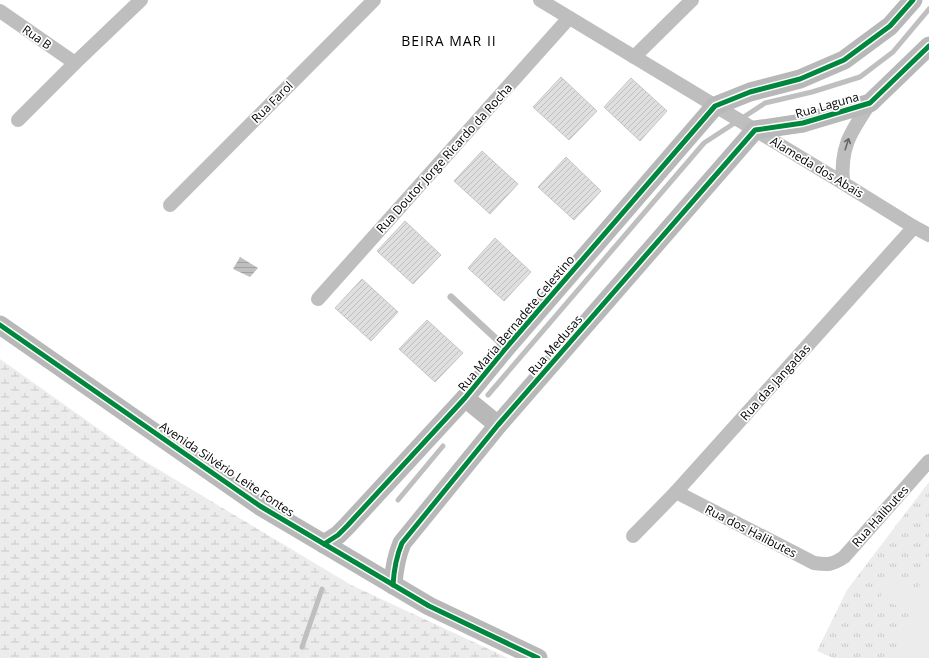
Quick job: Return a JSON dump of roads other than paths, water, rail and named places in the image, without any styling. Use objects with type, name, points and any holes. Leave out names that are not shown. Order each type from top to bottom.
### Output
[{"type":"street","points":[[18,120],[141,0]]},
{"type":"street","name":"Rua Farol","points":[[170,205],[374,0]]},
{"type":"street","name":"Alameda dos Abais","points":[[540,0],[929,235]]},
{"type":"street","points":[[634,57],[692,0]]},
{"type":"street","points":[[717,108],[750,92],[800,79],[844,60],[890,26],[913,0]]},
{"type":"street","name":"Rua B","points":[[0,11],[75,63]]},
{"type":"street","name":"Rua Doutor Jorge Ricardo da Rocha","points":[[318,299],[570,18]]},
{"type":"street","name":"Rua Laguna","points":[[843,182],[842,165],[846,145],[853,129],[870,103],[929,46]]},
{"type":"street","name":"Rua Laguna","points":[[752,128],[803,124],[870,103]]},
{"type":"street","name":"Rua Maria Bernadete Celestino","points":[[324,544],[348,526],[465,398],[506,348],[717,108]]},
{"type":"street","name":"Rua Medusas","points":[[393,585],[397,554],[402,543],[498,425],[752,128]]},
{"type":"street","name":"Rua das Jangadas","points":[[633,536],[676,492],[914,227]]},
{"type":"street","name":"Avenida Silvério Leite Fontes","points":[[0,325],[260,506],[429,606],[538,658]]},
{"type":"street","points":[[465,398],[498,425]]},
{"type":"street","name":"Rua Halibutes","points":[[827,565],[844,557],[929,461]]},
{"type":"street","name":"Rua dos Halibutes","points":[[676,492],[814,562],[827,565]]},
{"type":"lane","points":[[451,297],[506,348]]},
{"type":"waterway","points":[[488,395],[704,143],[765,103],[812,92],[860,77],[893,52],[929,9]]},
{"type":"waterway","points":[[398,500],[443,446]]},
{"type":"waterway","points":[[302,647],[322,589]]},
{"type":"district","name":"BEIRA MAR II","points":[[449,40]]}]
